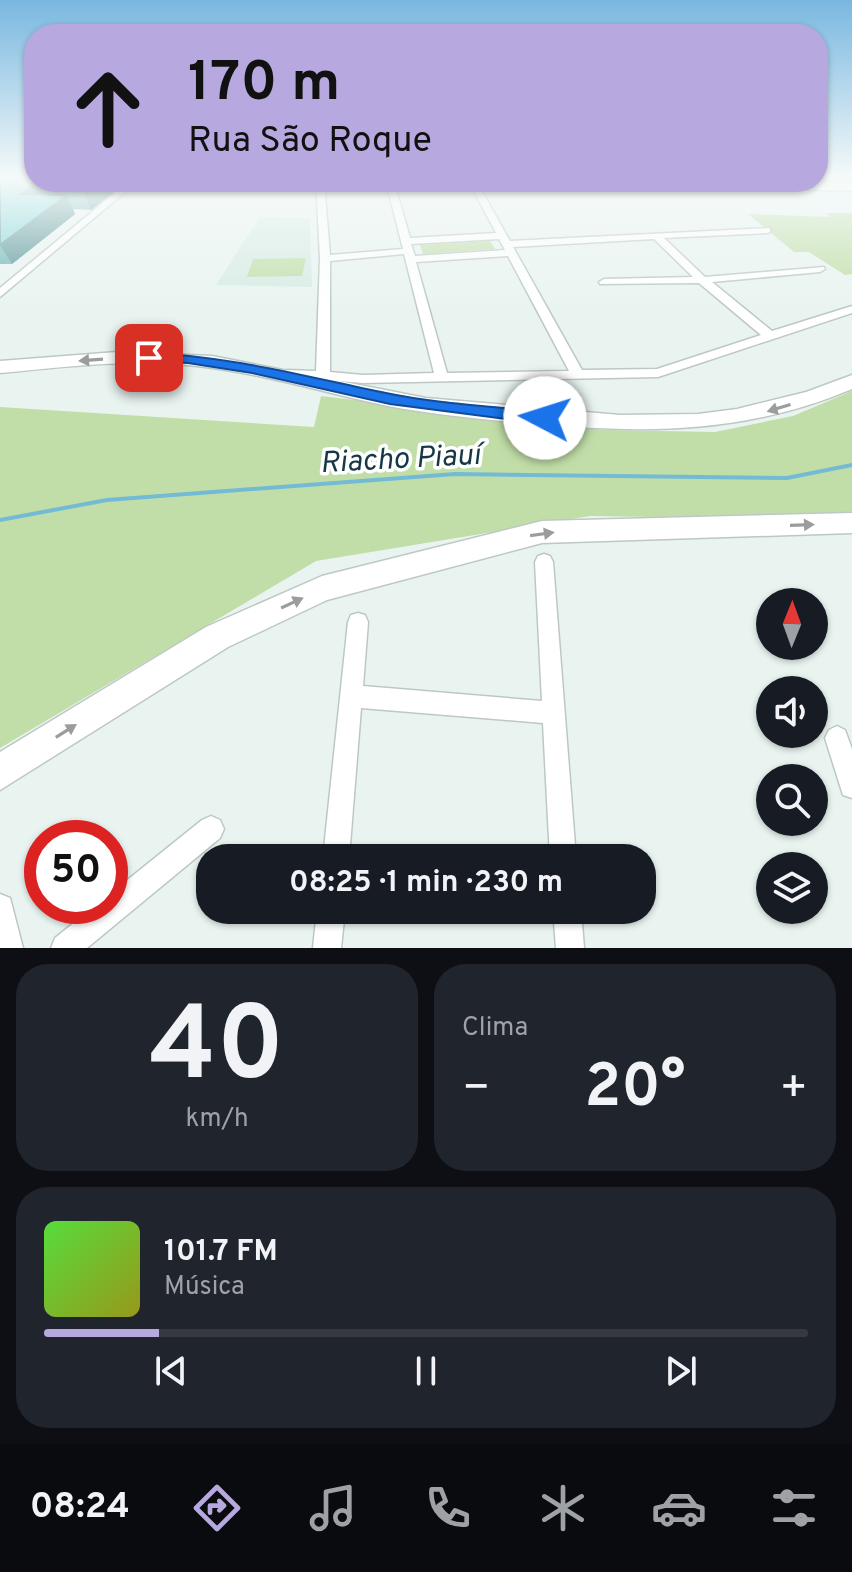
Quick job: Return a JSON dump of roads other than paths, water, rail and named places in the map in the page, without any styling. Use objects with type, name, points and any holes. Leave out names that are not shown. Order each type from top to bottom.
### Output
[{"type":"main road","points":[[0,367],[149,358],[188,359],[252,368],[417,403],[485,413],[642,425],[708,422],[770,411],[852,381]]},
{"type":"main road","points":[[0,772],[217,637],[322,589],[542,532],[852,523]]},
{"type":"street","points":[[0,294],[85,222]]},
{"type":"street","points":[[323,222],[323,377]]},
{"type":"street","points":[[401,222],[441,375]]},
{"type":"street","points":[[494,222],[577,373]]},
{"type":"street","points":[[325,258],[409,250],[767,230]]},
{"type":"street","points":[[662,235],[702,280],[768,334]]},
{"type":"street","points":[[409,250],[506,244]]},
{"type":"street","points":[[604,282],[702,280],[820,269]]},
{"type":"street","points":[[252,368],[363,379],[441,375],[658,373],[680,368],[768,334],[852,309]]},
{"type":"street","points":[[544,562],[562,844]]},
{"type":"street","points":[[337,844],[358,622]]},
{"type":"street","points":[[351,696],[553,713]]},
{"type":"street","points":[[837,738],[852,786]]},
{"type":"street","points":[[65,948],[211,829]]},
{"type":"street","points":[[0,908],[9,948]]},
{"type":"street","points":[[327,948],[330,924]]},
{"type":"street","points":[[568,924],[570,948]]},
{"type":"waterway","name":"Riacho Piauí","points":[[0,520],[107,500],[455,474],[787,478],[852,465]]}]
